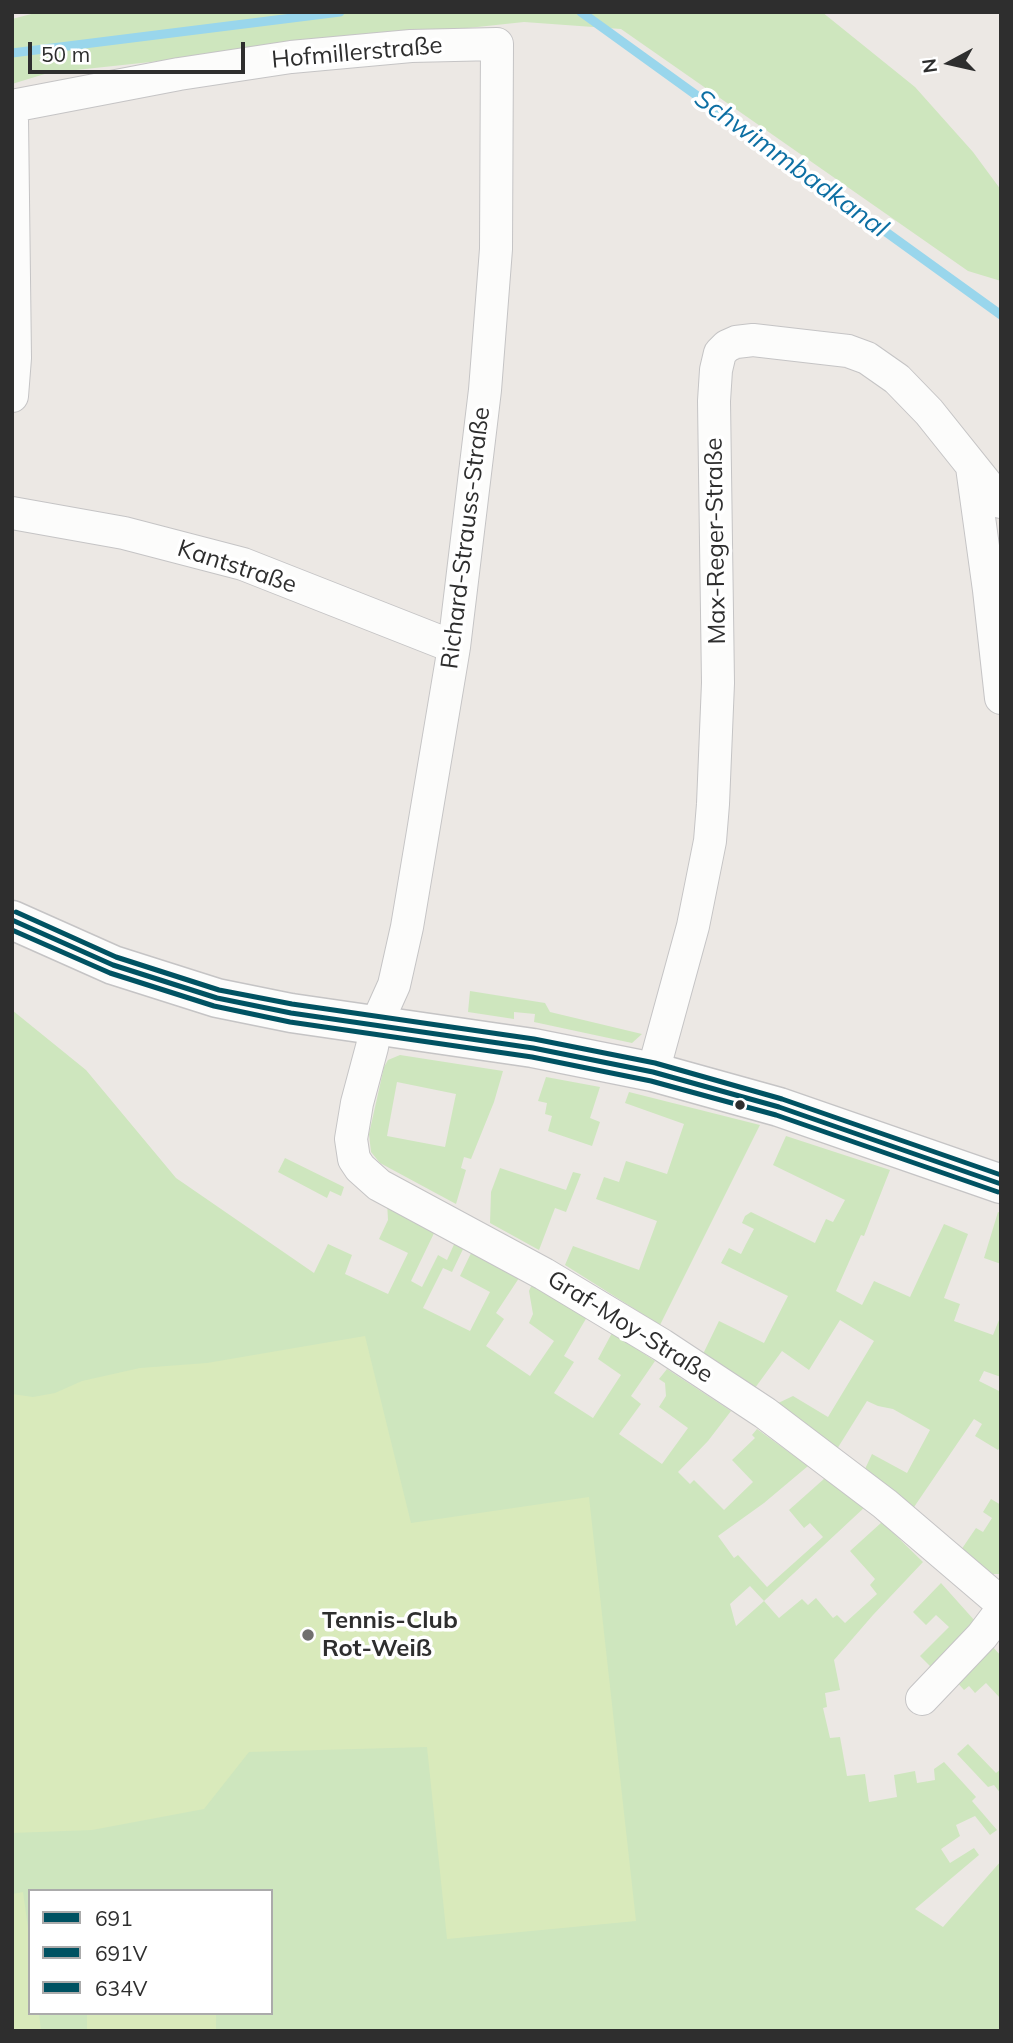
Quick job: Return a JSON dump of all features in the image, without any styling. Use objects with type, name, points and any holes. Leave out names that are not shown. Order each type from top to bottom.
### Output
[{"type":"street","name":"Hofmillerstraße","points":[[12,106],[180,74],[291,57],[411,46],[497,44]]},
{"type":"street","name":"Richard-Strauss-Straße","points":[[376,1025],[394,985],[407,927],[454,647],[485,390],[496,249],[497,44]]},
{"type":"street","points":[[12,119],[15,358],[12,396]]},
{"type":"street","name":"Max-Reger-Straße","points":[[653,1072],[693,926],[706,865],[713,804],[718,682],[714,401],[720,353],[736,342],[753,340],[849,351],[867,358],[897,380],[929,412],[1001,502]]},
{"type":"street","points":[[972,466],[1001,698]]},
{"type":"street","name":"Kantstraße","points":[[12,513],[124,533],[243,564],[454,647]]},
{"type":"street","points":[[12,920],[113,965],[218,998],[292,1013],[533,1048],[653,1072],[779,1107],[1001,1184]]},
{"type":"street","name":"Graf-Moy-Straße","points":[[376,1025],[351,1139],[354,1159],[368,1177],[544,1274],[662,1345],[752,1405],[885,1504],[1001,1604]]},
{"type":"street","points":[[922,1699],[982,1636],[1001,1611]]},
{"type":"green space","points":[[39,12],[822,12],[915,87],[973,152],[1001,190],[1001,281],[968,271],[621,29],[524,22],[48,73],[12,84],[12,19]]},
{"type":"green space","points":[[470,991],[545,1003],[550,1012],[642,1034],[632,1043],[534,1022],[535,1014],[514,1012],[514,1019],[468,1012]]},
{"type":"green space","points":[[12,1010],[86,1070],[176,1178],[314,1273],[328,1244],[352,1255],[345,1274],[388,1294],[408,1253],[379,1239],[388,1220],[387,1202],[436,1229],[411,1281],[422,1287],[438,1255],[447,1260],[456,1240],[465,1245],[452,1272],[443,1268],[423,1308],[470,1331],[490,1292],[460,1276],[473,1249],[521,1275],[496,1313],[504,1319],[486,1346],[530,1376],[554,1341],[529,1323],[533,1314],[529,1291],[533,1282],[587,1317],[564,1356],[574,1362],[554,1393],[593,1418],[621,1375],[598,1359],[612,1333],[655,1361],[631,1396],[641,1404],[619,1434],[662,1464],[688,1428],[659,1407],[666,1396],[665,1383],[659,1379],[667,1369],[731,1411],[708,1441],[678,1472],[690,1484],[694,1480],[724,1510],[753,1482],[732,1460],[755,1438],[752,1435],[757,1429],[808,1466],[764,1503],[718,1536],[734,1558],[738,1555],[767,1587],[823,1537],[810,1523],[804,1528],[789,1510],[825,1478],[866,1506],[764,1601],[779,1618],[802,1599],[808,1605],[816,1598],[833,1618],[837,1615],[845,1623],[877,1594],[870,1585],[875,1579],[850,1551],[882,1522],[923,1562],[834,1660],[840,1690],[825,1693],[827,1707],[823,1708],[830,1738],[840,1737],[847,1776],[865,1774],[869,1802],[897,1797],[894,1775],[915,1771],[917,1783],[935,1780],[934,1769],[944,1762],[976,1797],[972,1801],[997,1830],[990,1835],[975,1816],[956,1825],[960,1836],[941,1849],[950,1863],[974,1848],[979,1855],[915,1909],[943,1927],[1001,1861],[1001,2031],[12,2031]],"holes":[[[750,1586],[764,1601],[736,1626],[730,1604]]]},
{"type":"green space","points":[[400,1055],[503,1071],[494,1102],[471,1159],[464,1157],[461,1168],[466,1170],[456,1204],[380,1163],[371,1152],[369,1134],[384,1067],[388,1060]],"holes":[[[397,1082],[456,1094],[445,1147],[387,1136]]]},
{"type":"green space","points":[[546,1077],[600,1087],[590,1118],[600,1122],[592,1146],[548,1131],[552,1116],[545,1114],[547,1103],[538,1101]]},
{"type":"green space","points":[[629,1092],[760,1125],[660,1325],[565,1265],[573,1246],[639,1270],[657,1221],[596,1199],[604,1177],[619,1182],[626,1161],[667,1174],[684,1124],[625,1103]]},
{"type":"green space","points":[[786,1136],[890,1170],[864,1236],[861,1235],[836,1291],[862,1305],[874,1281],[910,1297],[944,1224],[968,1234],[944,1298],[960,1304],[954,1321],[993,1335],[1001,1315],[1001,1377],[984,1371],[979,1381],[1001,1392],[1001,1446],[998,1450],[975,1436],[982,1424],[974,1419],[912,1510],[888,1486],[865,1469],[872,1454],[907,1473],[930,1430],[893,1409],[867,1401],[837,1449],[774,1405],[793,1396],[828,1417],[874,1341],[840,1320],[809,1370],[782,1351],[755,1388],[703,1354],[719,1321],[764,1343],[788,1296],[721,1263],[729,1248],[741,1254],[754,1229],[742,1223],[745,1216],[751,1212],[815,1243],[826,1219],[833,1222],[845,1200],[773,1165]]},
{"type":"green space","points":[[285,1158],[344,1187],[341,1196],[330,1191],[327,1198],[278,1172]]},
{"type":"green space","points":[[500,1168],[566,1190],[573,1172],[581,1174],[566,1212],[555,1208],[539,1250],[490,1223],[491,1192]]},
{"type":"green space","points":[[998,1212],[1001,1213],[1001,1264],[984,1258]]},
{"type":"green space","name":"Tennis-Club Rot-Weiß","points":[[365,1336],[411,1523],[589,1497],[636,1921],[447,1939],[427,1747],[249,1752],[204,1809],[92,1830],[12,1833],[12,1394],[33,1397],[55,1393],[82,1381],[140,1368],[207,1363]]},
{"type":"green space","points":[[991,1499],[1001,1505],[1001,1574],[993,1574],[961,1550],[976,1528],[983,1532],[992,1518],[983,1512]]},
{"type":"green space","points":[[941,1583],[975,1621],[934,1670],[920,1656],[949,1627],[936,1615],[926,1625],[913,1612]]},
{"type":"green space","points":[[992,1646],[1001,1656],[1001,1699],[986,1683],[975,1693],[969,1686],[964,1690],[956,1681]]},
{"type":"green space","points":[[968,1744],[996,1773],[1001,1769],[1001,1794],[994,1785],[988,1787],[957,1754]]},
{"type":"green space","points":[[23,1892],[28,1928],[28,2015],[39,2015],[41,2031],[12,2031],[12,1894]]},
{"type":"green space","points":[[87,2015],[216,2015],[216,2031],[87,2031]]},
{"type":"waterway","name":"Schwimmbadkanal","points":[[12,53],[340,12]]},
{"type":"waterway","name":"Schwimmbadkanal","points":[[581,12],[1001,315]]},
{"type":"transit line","name":"634V","points":[[16,912],[116,957],[219,990],[292,1004],[534,1039],[655,1063],[782,1099],[1001,1175]]},
{"type":"transit line","name":"691","points":[[12,920],[113,965],[217,998],[291,1013],[533,1048],[653,1072],[779,1107],[1001,1184]]},
{"type":"transit line","name":"691V","points":[[12,930],[110,973],[214,1006],[290,1022],[532,1057],[651,1081],[776,1115],[998,1192]]},
{"type":"place","name":"Tennis-Club Rot-Weiß","points":[[308,1635]]}]
